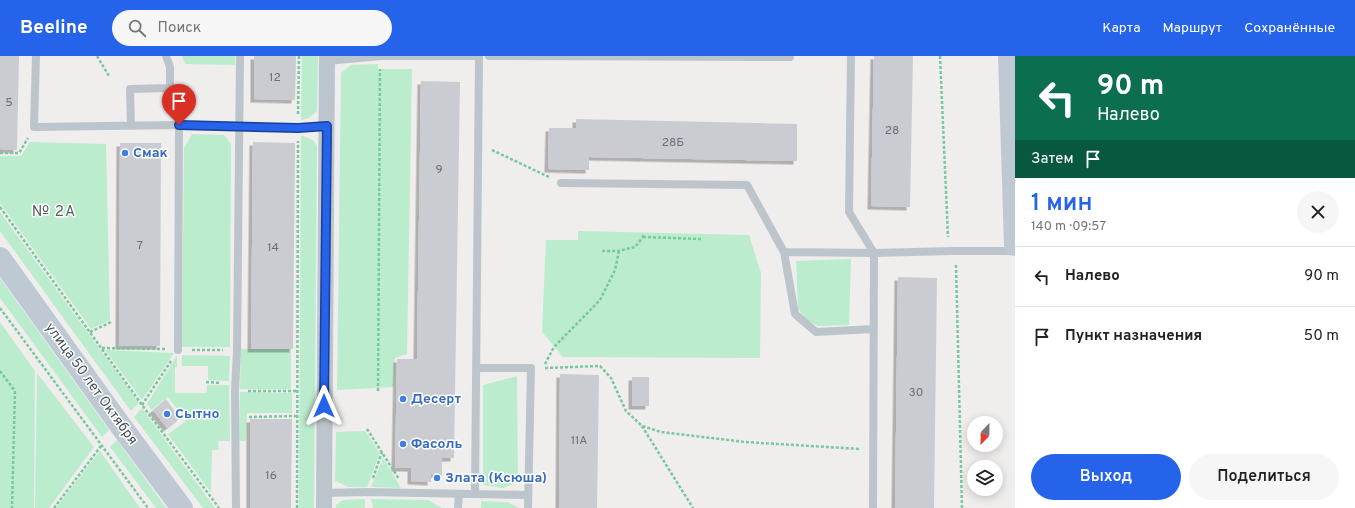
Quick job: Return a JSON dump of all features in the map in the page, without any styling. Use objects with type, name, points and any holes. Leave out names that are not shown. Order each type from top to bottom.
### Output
[{"type":"street","points":[[324,500],[327,59]]},
{"type":"street","points":[[1011,63],[1015,245]]},
{"type":"street","name":"улица 50 лет Октября","points":[[0,258],[182,508]]},
{"type":"lane","points":[[36,56],[34,127],[179,125],[298,128],[327,126]]},
{"type":"lane","points":[[131,126],[130,89],[170,88],[170,67],[166,56]]},
{"type":"lane","points":[[236,508],[235,391],[237,350],[240,56]]},
{"type":"lane","points":[[327,59],[381,56],[473,56]]},
{"type":"lane","points":[[475,494],[479,56]]},
{"type":"lane","points":[[490,56],[790,57]]},
{"type":"lane","points":[[851,56],[849,212],[874,254],[873,508]]},
{"type":"lane","points":[[178,350],[179,125]]},
{"type":"lane","points":[[561,183],[747,184],[784,252],[795,314],[816,332],[873,330]]},
{"type":"lane","points":[[784,252],[874,254],[952,251],[1015,251]]},
{"type":"lane","points":[[477,368],[530,368],[528,508]]},
{"type":"lane","points":[[324,500],[408,492],[528,495]]},
{"type":"lane","points":[[458,508],[459,494]]},
{"type":"path","points":[[97,56],[109,76]]},
{"type":"path","points":[[297,508],[299,56]]},
{"type":"path","points":[[378,391],[381,56]]},
{"type":"path","points":[[940,56],[948,240],[956,263],[962,508]]},
{"type":"path","points":[[0,153],[19,153],[34,127]]},
{"type":"path","points":[[479,145],[500,153],[561,183]]},
{"type":"path","points":[[0,206],[142,405],[219,508]]},
{"type":"path","points":[[602,251],[620,251],[635,247],[643,238],[643,233]]},
{"type":"path","points":[[643,238],[701,239]]},
{"type":"path","points":[[620,251],[615,270],[600,300],[554,347],[543,368],[600,366],[611,378],[626,411],[642,426],[693,508]]},
{"type":"path","points":[[0,308],[148,508]]},
{"type":"path","points":[[90,332],[111,322]]},
{"type":"path","points":[[142,405],[178,350]]},
{"type":"path","points":[[0,370],[15,391],[12,508]]},
{"type":"path","points":[[235,391],[297,391]]},
{"type":"path","points":[[248,424],[249,417],[297,416]]},
{"type":"path","points":[[642,426],[661,432],[745,442],[873,450]]},
{"type":"path","points":[[367,429],[408,492]]},
{"type":"path","points":[[54,508],[101,446]]},
{"type":"green space","points":[[182,56],[235,56],[235,65],[185,64]]},
{"type":"green space","points":[[302,56],[318,56],[317,111],[309,118],[301,120]]},
{"type":"green space","points":[[378,64],[378,69],[412,69],[407,354],[395,358],[394,387],[337,390],[341,73],[351,65]]},
{"type":"green space","points":[[192,134],[224,135],[231,144],[230,347],[182,347],[184,148]]},
{"type":"green space","points":[[301,135],[313,140],[317,146],[314,508],[299,508]]},
{"type":"green space","points":[[30,142],[106,144],[110,320],[91,329],[0,203],[0,156],[21,156]]},
{"type":"green space","points":[[0,212],[139,403],[131,411],[0,231]]},
{"type":"green space","points":[[578,231],[749,235],[761,273],[760,358],[563,357],[542,332],[546,240],[578,240]]},
{"type":"green space","points":[[851,259],[849,325],[818,326],[806,320],[798,308],[796,261]]},
{"type":"green space","points":[[0,278],[109,430],[102,437],[0,298]]},
{"type":"green space","points":[[0,322],[35,371],[34,508],[0,508]]},
{"type":"green space","points":[[241,349],[291,349],[291,389],[240,389]]},
{"type":"green space","points":[[105,350],[174,353],[142,400]]},
{"type":"green space","points":[[177,355],[177,367],[175,367],[175,393],[207,393],[207,385],[229,385],[230,441],[218,441],[219,450],[212,450],[211,493],[168,434],[186,421],[168,397],[151,410],[147,404]]},
{"type":"green space","points":[[182,355],[230,356],[229,381],[208,380],[208,366],[182,366]]},
{"type":"green space","points":[[37,373],[94,447],[49,508],[35,508]]},
{"type":"green space","points":[[517,376],[518,482],[503,488],[483,485],[483,385]]},
{"type":"green space","points":[[240,392],[292,393],[292,413],[247,413],[246,441],[239,441]]},
{"type":"green space","points":[[142,408],[215,508],[203,508],[134,417]]},
{"type":"green space","points":[[365,431],[380,453],[367,487],[348,487],[335,481],[336,432]]},
{"type":"green space","points":[[117,440],[166,508],[156,508],[110,447]]},
{"type":"green space","points":[[100,451],[140,508],[56,508]]},
{"type":"green space","points":[[383,458],[401,488],[371,487]]},
{"type":"green space","points":[[365,499],[365,508],[336,508],[336,505],[343,500]]},
{"type":"green space","points":[[371,499],[428,500],[442,508],[373,508]]},
{"type":"green space","points":[[481,501],[507,502],[518,508],[481,508]]},
{"type":"building","points":[[0,56],[19,56],[17,150],[0,149]]},
{"type":"building","points":[[254,56],[296,56],[295,100],[254,99]]},
{"type":"building","points":[[874,56],[913,56],[910,207],[871,206]]},
{"type":"building","points":[[421,81],[460,82],[454,458],[442,458],[442,475],[431,474],[431,482],[411,481],[411,468],[395,468],[397,359],[417,359]]},
{"type":"building","points":[[576,119],[797,124],[797,161],[589,157],[589,170],[548,169],[549,128],[576,128]]},
{"type":"building","points":[[253,142],[295,143],[293,349],[251,349]]},
{"type":"building","points":[[120,143],[161,143],[160,346],[119,346]]},
{"type":"building","points":[[898,277],[937,278],[934,508],[895,508]]},
{"type":"building","points":[[560,374],[599,375],[597,508],[559,508]]},
{"type":"building","points":[[632,377],[649,377],[649,406],[632,406]]},
{"type":"building","name":"Сытно","points":[[166,399],[180,418],[167,428],[153,410]]},
{"type":"building","points":[[250,419],[292,419],[291,508],[250,508]]},
{"type":"place","name":"Смак","points":[[125,153]]},
{"type":"place","name":"Десерт","points":[[403,399]]},
{"type":"place","name":"Сытно","points":[[167,414]]},
{"type":"place","name":"Фасоль","points":[[403,444]]},
{"type":"place","name":"Злата (Ксюша)","points":[[437,478]]},
{"type":"district","name":"№ 2А","points":[[54,212]]},
{"type":"route","points":[[179,125],[298,128],[327,126],[324,406]]}]
